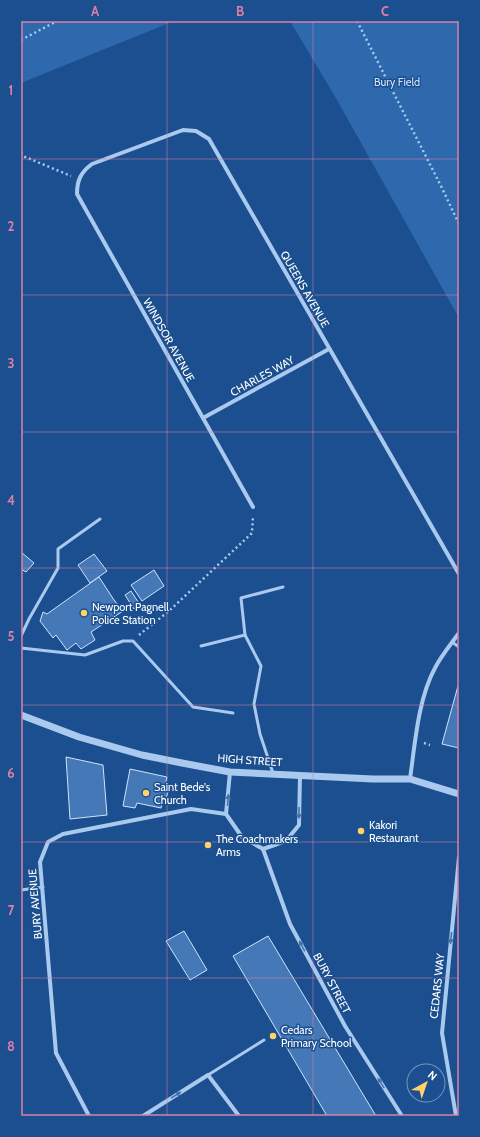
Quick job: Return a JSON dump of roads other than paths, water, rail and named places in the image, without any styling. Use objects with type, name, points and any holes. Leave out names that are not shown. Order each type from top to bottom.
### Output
[{"type":"street","name":"QUEENS AVENUE","points":[[79,179],[86,168],[92,164],[183,130],[196,131],[209,139],[459,574]]},
{"type":"street","name":"WINDSOR AVENUE","points":[[79,179],[76,194],[253,507]]},
{"type":"street","name":"CHARLES WAY","points":[[203,418],[329,349]]},
{"type":"street","points":[[410,779],[417,731],[426,690],[435,668],[459,633]]},
{"type":"street","name":"HIGH STREET","points":[[21,715],[79,737],[142,755],[230,772],[300,774],[373,779],[410,779],[459,794]]},
{"type":"street","points":[[230,772],[226,814],[242,837],[263,849],[286,841],[299,825],[300,774]]},
{"type":"street","name":"BURY AVENUE","points":[[89,1116],[56,1053],[40,862],[48,842],[63,834],[191,809],[226,814]]},
{"type":"street","name":"BURY STREET","points":[[263,849],[290,924],[345,1026],[402,1116]]},
{"type":"street","name":"CEDARS WAY","points":[[456,1116],[442,1033],[459,858]]},
{"type":"street","points":[[143,1116],[208,1075],[239,1116]]},
{"type":"lane","points":[[21,636],[58,568],[58,549],[100,519]]},
{"type":"lane","points":[[273,773],[260,734],[254,704],[261,666],[245,635],[241,598],[282,587]]},
{"type":"lane","points":[[201,646],[245,635]]},
{"type":"lane","points":[[21,648],[85,656],[123,641],[133,641],[193,707],[233,712]]},
{"type":"lane","points":[[452,642],[459,647]]},
{"type":"lane","points":[[21,890],[42,887]]},
{"type":"lane","points":[[208,1075],[264,1040]]},
{"type":"place","name":"Newport Pagnell Police Station","points":[[84,613]]},
{"type":"place","name":"Saint Bede's Church","points":[[146,793]]},
{"type":"place","name":"Kakori Restaurant","points":[[361,831]]},
{"type":"place","name":"The Coachmakers Arms","points":[[208,845]]},
{"type":"place","name":"Cedars Primary School","points":[[273,1036]]},
{"type":"park label","name":"Bury Field","points":[[397,82]]}]
